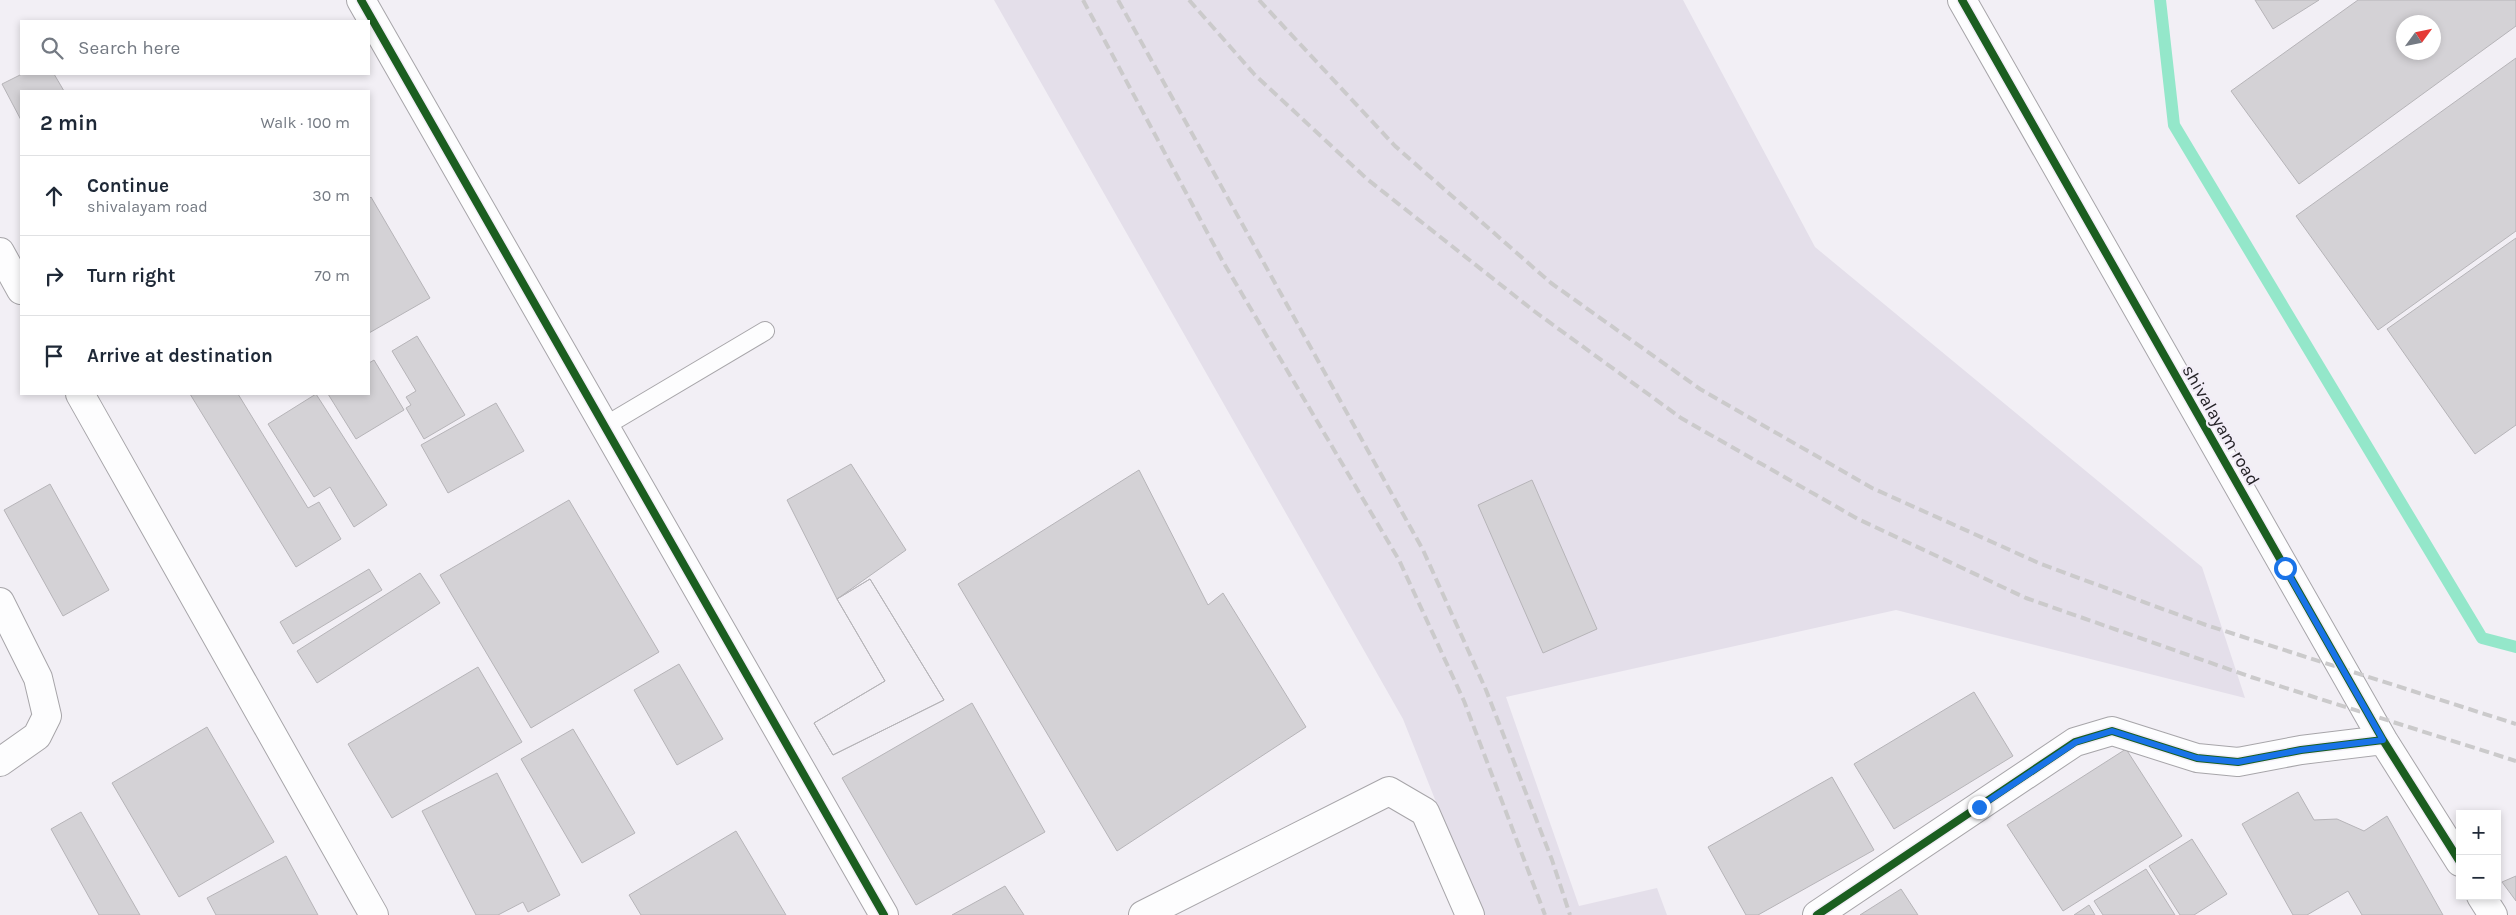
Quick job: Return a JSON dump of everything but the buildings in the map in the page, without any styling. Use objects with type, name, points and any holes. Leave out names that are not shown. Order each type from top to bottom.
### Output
[{"type":"street","points":[[361,0],[884,915]]},
{"type":"street","name":"shivalayam road","points":[[1962,0],[2383,740],[2456,856]]},
{"type":"street","points":[[0,252],[20,288]]},
{"type":"street","points":[[81,395],[374,915]]},
{"type":"street","points":[[0,602],[38,678],[47,716],[37,736],[0,762]]},
{"type":"street","points":[[1817,915],[2076,742],[2112,731],[2197,758],[2238,762],[2301,750],[2383,740]]},
{"type":"street","points":[[1143,915],[1389,791],[1425,812],[1470,915]]},
{"type":"street","points":[[2484,900],[2493,915]]},
{"type":"lane","points":[[605,426],[765,330]]},
{"type":"shaded area","points":[[994,0],[1683,0],[1815,247],[2202,567],[2245,698],[1896,610],[1506,697],[1579,906],[1657,888],[1667,915],[1481,915],[1403,719]]},
{"type":"waterway","points":[[2160,0],[2174,125],[2482,638],[2516,647]]},
{"type":"railway","points":[[1083,0],[1222,260],[1399,560],[1464,701],[1545,915]]},
{"type":"railway","points":[[1118,0],[1423,550],[1486,690],[1552,860],[1570,915]]},
{"type":"railway","points":[[1189,0],[1255,75],[1367,179],[1534,311],[1681,418],[1858,519],[2026,598],[2251,677],[2516,761]]},
{"type":"railway","points":[[1259,0],[1395,146],[1551,283],[1700,389],[1872,488],[2041,564],[2206,625],[2516,724]]},
{"type":"cycle path","points":[[361,0],[884,915]]},
{"type":"cycle path","points":[[1962,0],[2383,740],[2456,856]]},
{"type":"cycle path","points":[[1817,915],[2075,742],[2112,731],[2197,758],[2238,762],[2301,750],[2383,740]]},
{"type":"route","points":[[1979,807],[2076,742],[2112,731],[2197,758],[2238,762],[2301,750],[2383,740],[2285,568]]}]
